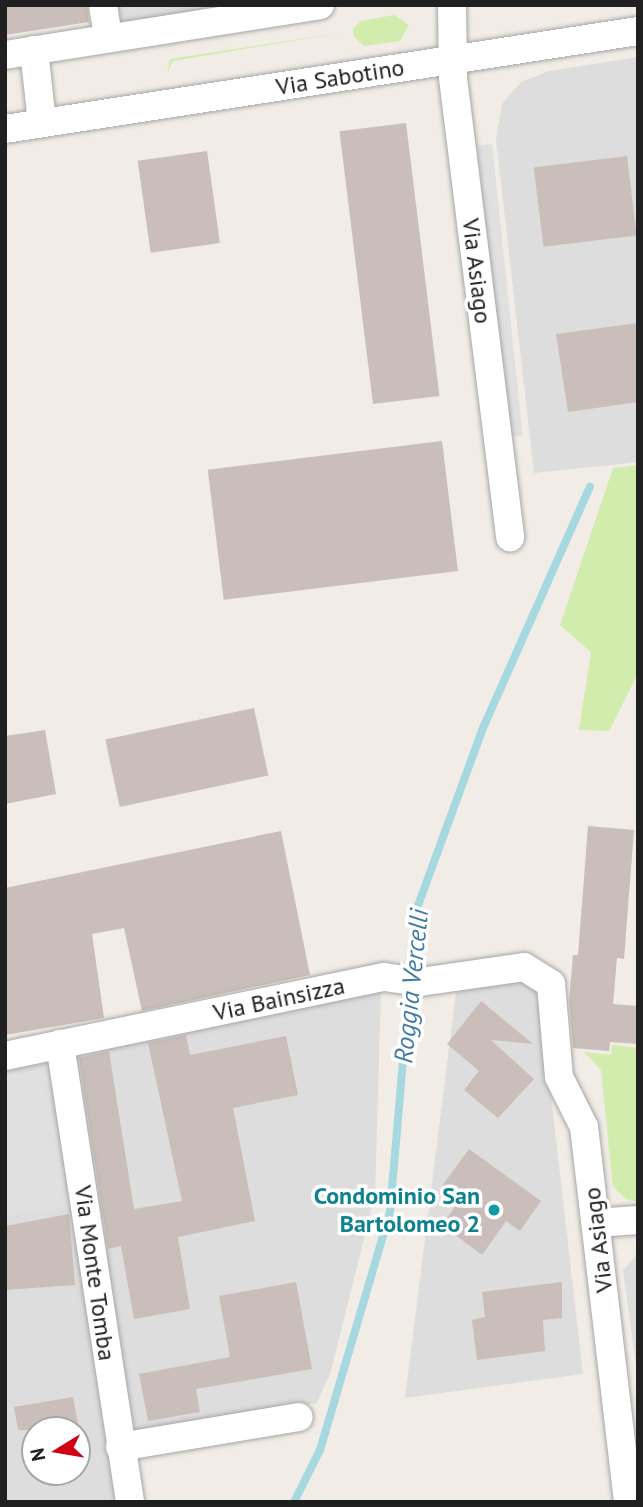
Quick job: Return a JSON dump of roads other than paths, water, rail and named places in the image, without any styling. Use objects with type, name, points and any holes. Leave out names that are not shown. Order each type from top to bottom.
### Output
[{"type":"street","points":[[103,5],[108,38]]},
{"type":"street","points":[[5,55],[320,5]]},
{"type":"street","name":"Via Asiago","points":[[452,5],[454,59],[510,537]]},
{"type":"street","name":"Via Sabotino","points":[[5,129],[638,31]]},
{"type":"street","points":[[34,50],[42,123]]},
{"type":"street","name":"Via Bainsizza","points":[[5,1056],[384,976],[420,982],[524,967],[551,984]]},
{"type":"street","name":"Via Asiago","points":[[551,984],[559,1077],[584,1127],[628,1502]]},
{"type":"street","name":"Via Monte Tomba","points":[[60,1044],[130,1502]]},
{"type":"street","points":[[596,1223],[638,1220]]},
{"type":"street","points":[[121,1447],[299,1417]]},
{"type":"waterway","name":"Roggia Vercelli","points":[[294,1502],[320,1450],[390,1212],[416,911],[483,728],[590,487]]},
{"type":"place","name":"Condominio San Bartolomeo 2","points":[[494,1210]]}]
